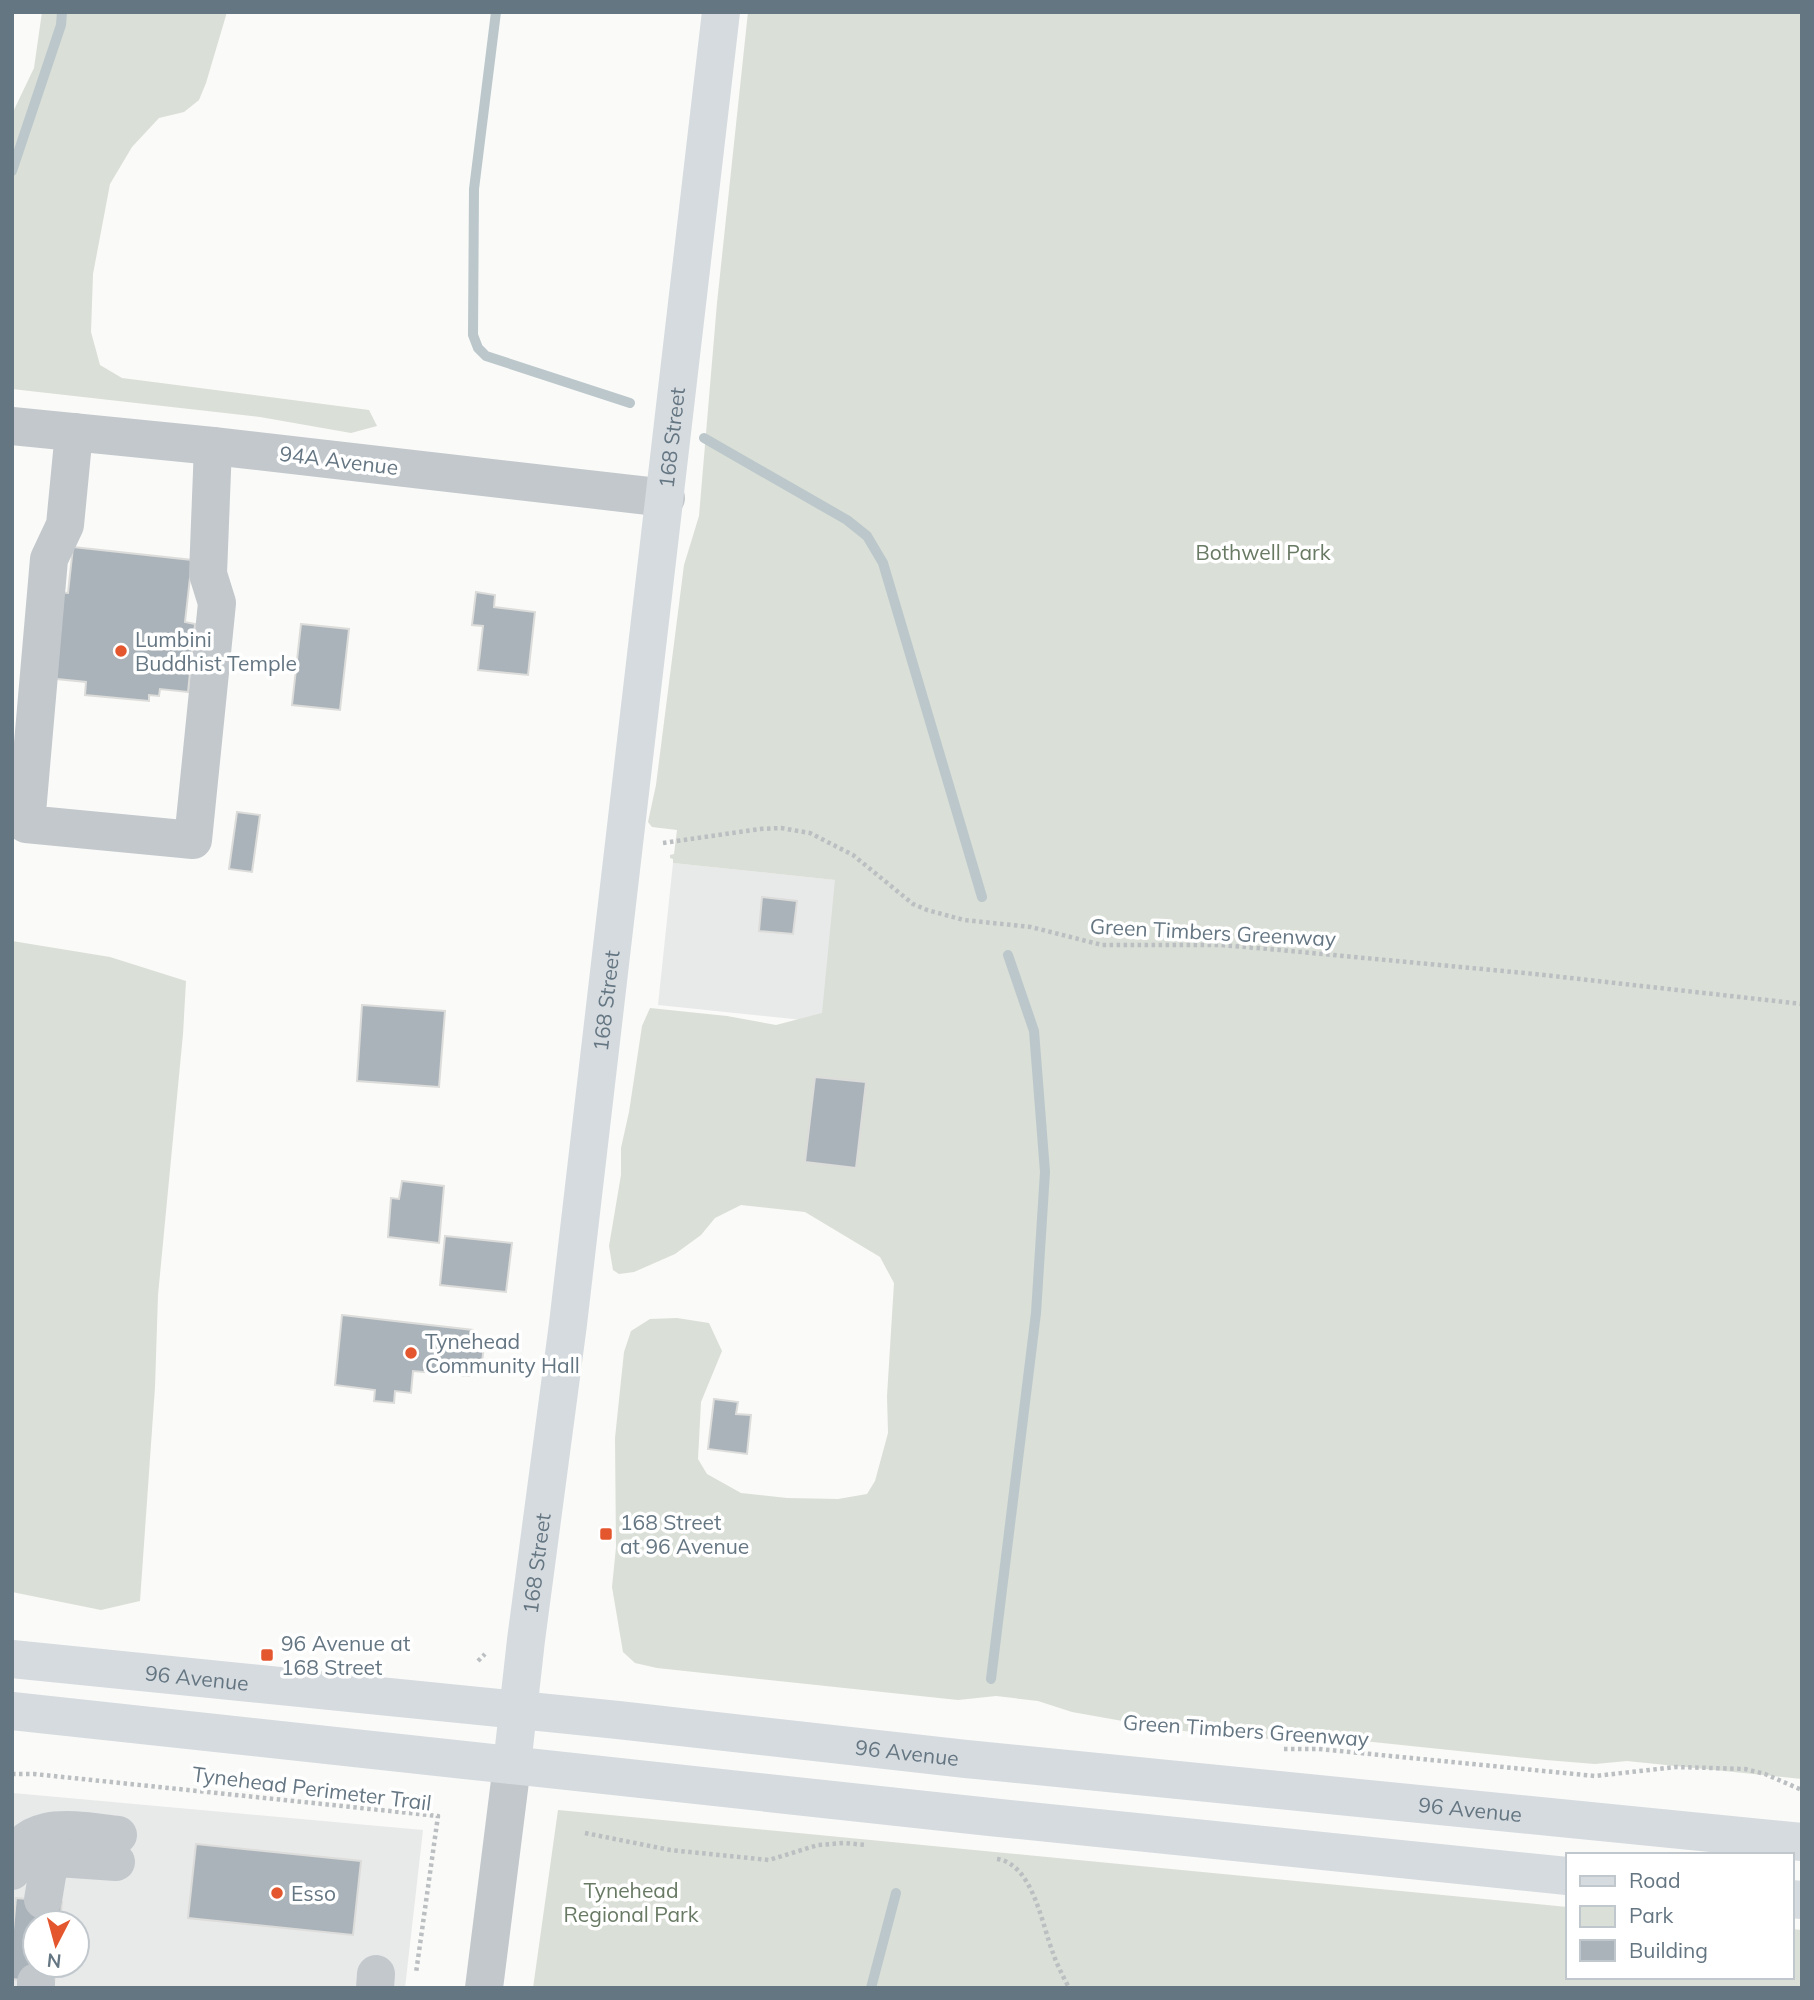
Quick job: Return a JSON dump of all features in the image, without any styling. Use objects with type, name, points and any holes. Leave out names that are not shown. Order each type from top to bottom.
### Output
[{"type":"main road","name":"168 Street","points":[[512,1765],[568,1324],[721,12]]},
{"type":"main road","name":"96 Avenue","points":[[12,1658],[966,1759],[1802,1842]]},
{"type":"main road","points":[[12,1711],[990,1817],[1566,1876]]},
{"type":"street","name":"94A Avenue","points":[[12,426],[213,446],[666,498]]},
{"type":"street","points":[[74,432],[65,525],[49,559],[26,824],[193,840],[217,603],[208,573],[213,446]]},
{"type":"street","name":"168 Street","points":[[484,1988],[512,1765]]},
{"type":"street","points":[[12,1871],[13,1860],[21,1847],[32,1837],[44,1832],[60,1830],[117,1848],[58,1858],[48,1870],[43,1900]]},
{"type":"path","name":"Green Timbers Greenway","points":[[660,843],[670,844],[771,828],[810,833],[853,855],[913,904],[927,910],[964,920],[1031,927],[1102,945],[1220,945],[1282,950],[1802,1004]]},
{"type":"path","name":"Green Timbers Greenway","points":[[1281,1749],[1320,1749],[1595,1776],[1676,1767],[1735,1769],[1765,1774],[1802,1790]]},
{"type":"path","name":"Tynehead Perimeter Trail","points":[[12,1774],[59,1776],[439,1815],[415,1979]]},
{"type":"path","points":[[585,1833],[670,1850],[769,1860],[818,1845],[844,1843],[871,1846]]},
{"type":"path","points":[[989,1858],[1002,1860],[1018,1870],[1031,1887],[1054,1955],[1069,1988]]},
{"type":"shaded area","points":[[673,863],[836,880],[822,1022],[658,1005]]},
{"type":"shaded area","points":[[13,1793],[423,1830],[405,1988],[12,1988]]},
{"type":"green space","points":[[42,12],[227,12],[199,100],[184,112],[159,118],[132,147],[110,184],[93,274],[91,332],[100,365],[122,378],[369,410],[377,426],[351,433],[260,417],[12,389],[12,114],[34,68]]},
{"type":"green space","name":"Bothwell Park","points":[[748,12],[1802,12],[1802,1779],[1627,1761],[1595,1764],[1546,1760],[1325,1737],[1279,1740],[1173,1730],[1072,1712],[1038,1701],[996,1696],[958,1700],[657,1668],[635,1663],[623,1652],[612,1587],[616,1547],[615,1438],[624,1352],[631,1331],[650,1319],[677,1318],[709,1323],[722,1351],[701,1402],[698,1459],[707,1474],[741,1493],[787,1498],[838,1499],[867,1494],[875,1481],[888,1433],[887,1396],[894,1283],[880,1257],[805,1212],[741,1205],[715,1218],[701,1235],[675,1254],[634,1272],[619,1274],[613,1270],[609,1246],[621,1175],[621,1148],[642,1026],[650,1008],[727,1016],[776,1025],[822,1013],[835,880],[673,863],[670,855],[674,854],[677,830],[652,827],[648,822],[656,785],[684,565],[699,516],[717,303]]},
{"type":"green space","points":[[12,941],[110,957],[186,981],[158,1295],[155,1387],[140,1601],[101,1610],[12,1592]]},
{"type":"green space","name":"Tynehead Regional Park","points":[[558,1810],[1566,1907],[1566,1979],[1793,1979],[1793,1929],[1802,1930],[1802,1988],[533,1988]]},
{"type":"building","name":"Lumbini Buddhist Temple","points":[[73,547],[192,560],[185,622],[195,624],[188,692],[160,689],[159,696],[149,695],[149,701],[85,695],[86,682],[47,678],[56,592],[68,593]]},
{"type":"building","points":[[476,592],[495,595],[494,607],[535,612],[528,675],[478,670],[483,626],[472,625]]},
{"type":"building","points":[[301,624],[349,629],[340,710],[292,705]]},
{"type":"building","points":[[237,812],[260,815],[252,872],[229,869]]},
{"type":"building","points":[[762,897],[797,901],[793,934],[759,931]]},
{"type":"building","points":[[362,1005],[445,1011],[439,1087],[357,1081]]},
{"type":"building","points":[[815,1077],[866,1082],[856,1168],[805,1162]]},
{"type":"building","points":[[402,1181],[444,1186],[439,1243],[388,1237],[391,1198],[399,1199]]},
{"type":"building","points":[[445,1236],[512,1243],[506,1292],[440,1285]]},
{"type":"building","name":"Tynehead Community Hall","points":[[342,1315],[473,1330],[471,1343],[484,1344],[482,1363],[471,1362],[469,1376],[413,1371],[411,1393],[395,1391],[394,1403],[374,1401],[375,1390],[335,1385]]},
{"type":"building","points":[[714,1399],[738,1402],[736,1414],[751,1415],[747,1454],[708,1449]]},
{"type":"building","points":[[196,1844],[361,1861],[353,1935],[188,1918]]},
{"type":"building","points":[[16,1898],[62,1902],[61,1909],[21,1909],[21,1979],[55,1979],[54,1984],[12,1979]]},
{"type":"waterway","points":[[12,171],[61,25],[62,12]]},
{"type":"waterway","points":[[496,12],[474,189],[473,335],[478,348],[486,356],[630,403]]},
{"type":"waterway","points":[[704,438],[847,520],[867,536],[883,563],[982,897]]},
{"type":"waterway","points":[[991,1679],[1036,1313],[1045,1172],[1034,1031],[1008,955]]},
{"type":"waterway","points":[[871,1988],[896,1893]]},
{"type":"place","name":"Lumbini Buddhist Temple","points":[[121,651]]},
{"type":"place","name":"Tynehead Community Hall","points":[[411,1353]]},
{"type":"place","name":"168 Street at 96 Avenue","points":[[606,1534]]},
{"type":"place","name":"96 Avenue at 168 Street","points":[[267,1655]]},
{"type":"place","name":"Esso","points":[[277,1893]]}]
